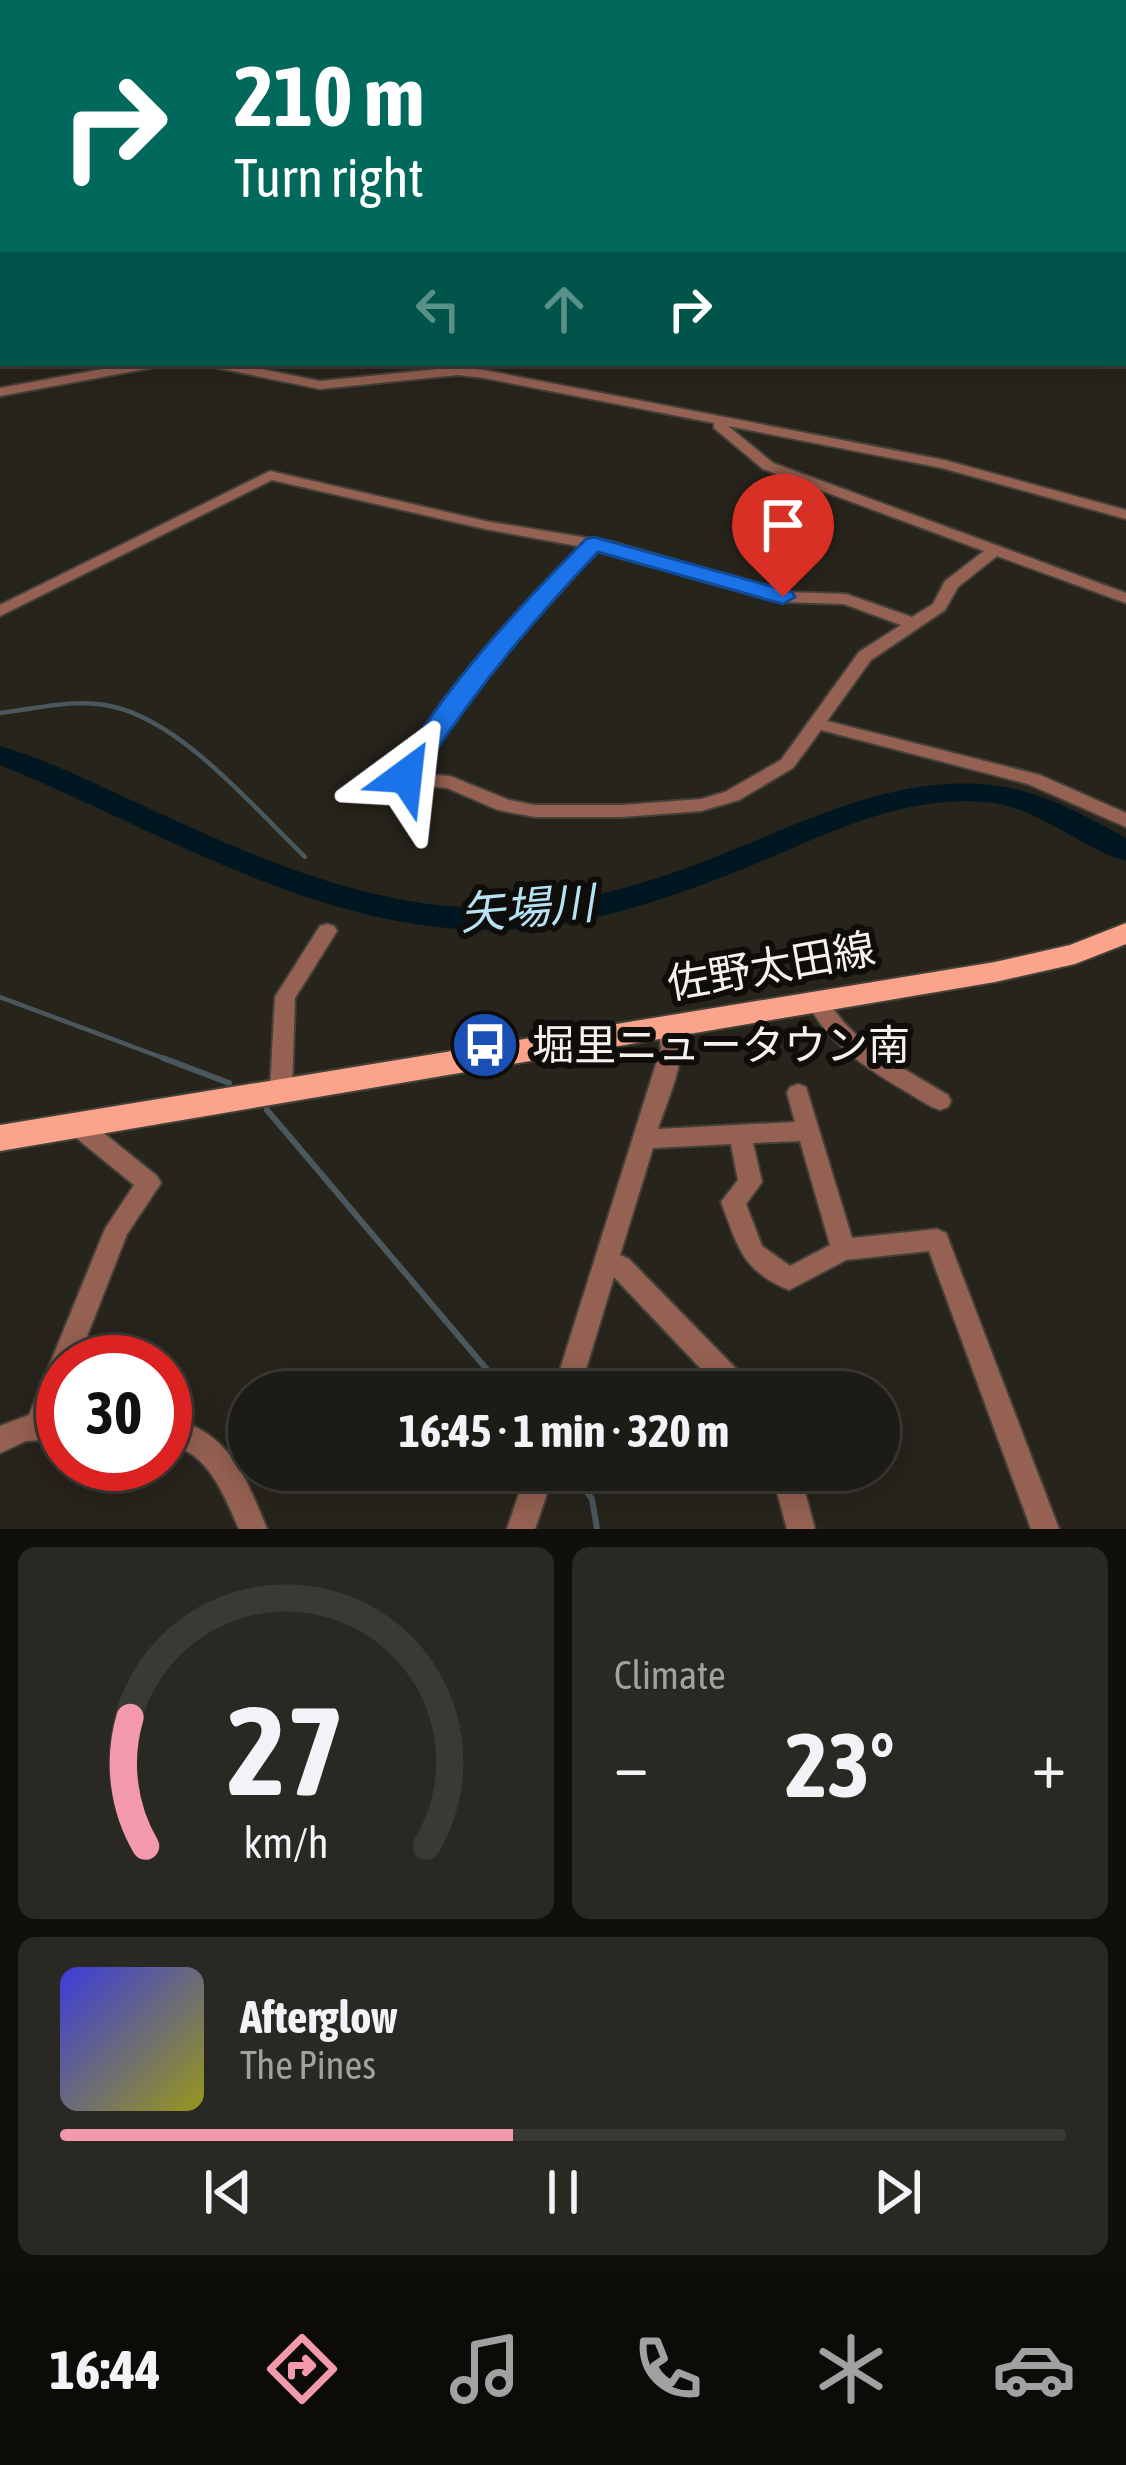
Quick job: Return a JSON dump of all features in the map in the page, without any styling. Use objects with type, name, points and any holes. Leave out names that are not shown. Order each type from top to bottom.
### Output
[{"type":"main road","name":"佐野太田線","points":[[0,1138],[1022,967],[1075,954],[1126,933]]},
{"type":"street","points":[[0,392],[140,366]]},
{"type":"street","points":[[228,366],[320,385],[458,371],[484,374],[944,464],[1126,515]]},
{"type":"street","points":[[713,422],[768,466],[1126,598]]},
{"type":"street","points":[[0,611],[270,475],[485,525],[594,544],[783,597],[846,599],[915,624]]},
{"type":"street","points":[[594,544],[536,603],[435,725],[408,779],[450,782],[524,811],[622,812],[701,805],[747,790],[787,764],[865,656],[939,608],[951,584],[992,552]]},
{"type":"street","points":[[820,724],[1014,772],[1126,821]]},
{"type":"street","points":[[281,1090],[285,997],[327,931]]},
{"type":"street","points":[[817,1000],[824,1019],[940,1101]]},
{"type":"street","points":[[573,1371],[672,1048],[668,1026]]},
{"type":"street","points":[[798,1094],[843,1250]]},
{"type":"street","points":[[74,1335],[117,1229],[149,1183],[77,1125]]},
{"type":"street","points":[[645,1139],[741,1138],[806,1131]]},
{"type":"street","points":[[741,1138],[750,1182],[733,1202],[753,1253],[789,1279],[843,1250],[937,1240],[1045,1529]]},
{"type":"street","points":[[608,1262],[620,1267],[721,1371]]},
{"type":"street","points":[[0,1440],[36,1429]]},
{"type":"street","points":[[192,1436],[218,1455],[253,1529]]},
{"type":"street","points":[[521,1529],[534,1491]]},
{"type":"street","points":[[791,1491],[801,1529]]},
{"type":"waterway","points":[[0,713],[83,703],[137,714],[215,768],[305,857]]},
{"type":"waterway","name":"矢場川","points":[[0,755],[287,879],[406,912],[468,919],[534,917],[630,897],[855,812],[922,795],[957,792],[1010,797],[1061,816],[1126,851]]},
{"type":"waterway","points":[[0,997],[164,1058]]},
{"type":"waterway","points":[[164,1058],[171,1061]]},
{"type":"waterway","points":[[164,1058],[229,1083]]},
{"type":"waterway","points":[[267,1110],[488,1371]]},
{"type":"waterway","points":[[586,1491],[597,1529]]},
{"type":"place","name":"堀里ニュータウン南","points":[[485,1045]]},
{"type":"route","points":[[406,776],[435,725],[536,603],[594,544],[783,597]]}]
